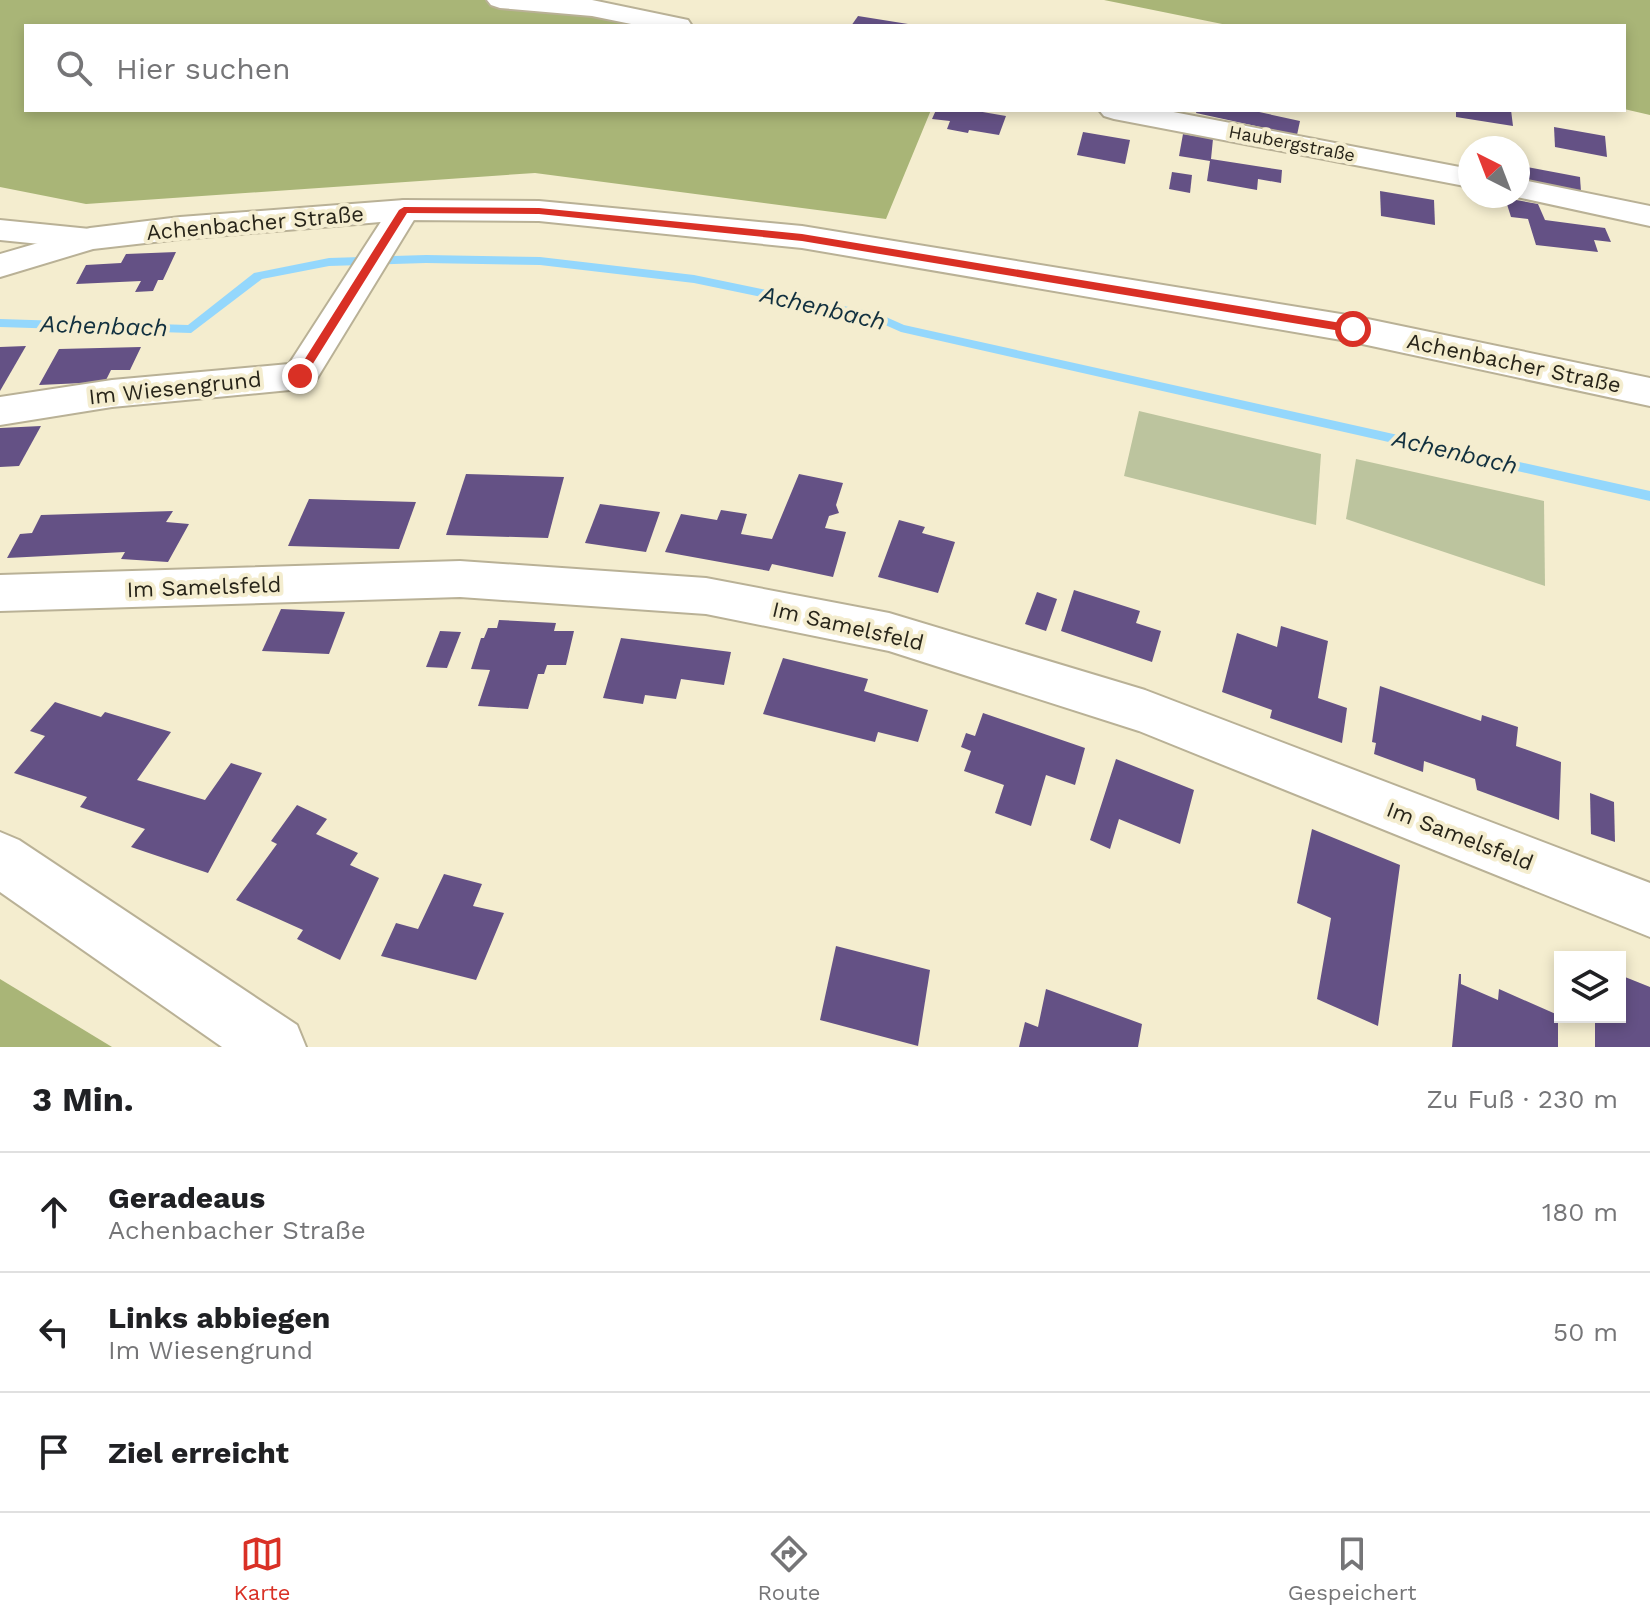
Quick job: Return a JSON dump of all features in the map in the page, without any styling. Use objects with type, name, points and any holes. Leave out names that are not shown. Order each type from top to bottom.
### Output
[{"type":"main road","name":"Achenbacher Straße","points":[[0,266],[90,239],[404,210],[539,211],[802,237],[1353,329],[1650,392]]},
{"type":"main road","points":[[0,859],[275,1047]]},
{"type":"street","points":[[500,0],[592,8],[669,24]]},
{"type":"street","name":"Haubergstraße","points":[[1125,112],[1458,176]]},
{"type":"street","points":[[1530,191],[1650,216]]},
{"type":"street","name":"Im Wiesengrund","points":[[0,411],[47,401],[172,386],[300,376],[404,210]]},
{"type":"street","points":[[0,230],[90,239]]},
{"type":"street","name":"Im Samelsfeld","points":[[0,593],[460,579],[706,596],[889,632],[1145,712],[1650,910]]},
{"type":"green space","points":[[0,0],[528,0],[678,24],[24,24],[24,112],[930,112],[886,219],[535,173],[86,204],[0,187]]},
{"type":"green space","points":[[1104,0],[1650,0],[1650,115],[1626,109],[1626,24],[1222,24]]},
{"type":"green space","points":[[1139,411],[1321,454],[1316,525],[1124,476]]},
{"type":"green space","points":[[1356,459],[1544,501],[1545,586],[1346,519]]},
{"type":"green space","points":[[0,979],[112,1047],[0,1047]]},
{"type":"building","points":[[858,16],[908,24],[852,24]]},
{"type":"building","points":[[935,112],[983,112],[1006,116],[999,135],[947,129],[950,121],[932,119]]},
{"type":"building","points":[[1259,112],[1300,121],[1297,135],[1196,113]]},
{"type":"building","points":[[1456,112],[1511,112],[1513,126],[1456,117]]},
{"type":"building","points":[[1554,127],[1605,136],[1607,157],[1555,147]]},
{"type":"building","points":[[1083,132],[1130,140],[1125,164],[1077,155]]},
{"type":"building","points":[[1183,134],[1213,139],[1211,159],[1282,170],[1281,183],[1258,179],[1257,190],[1207,181],[1210,161],[1179,156]]},
{"type":"building","points":[[1530,168],[1580,177],[1581,192],[1530,182]]},
{"type":"building","points":[[1172,172],[1192,175],[1190,193],[1169,189]]},
{"type":"building","points":[[1380,191],[1434,200],[1435,225],[1381,216]]},
{"type":"building","points":[[1530,203],[1538,204],[1545,220],[1605,228],[1611,242],[1594,240],[1598,252],[1536,245],[1528,219],[1511,217],[1508,208],[1530,208]]},
{"type":"building","points":[[176,252],[163,280],[158,280],[153,291],[135,292],[141,281],[76,284],[86,265],[121,263],[126,254]]},
{"type":"building","points":[[26,346],[0,391],[0,347]]},
{"type":"building","points":[[141,347],[130,370],[111,370],[105,382],[39,385],[59,349]]},
{"type":"building","points":[[41,426],[19,466],[0,467],[0,428]]},
{"type":"building","points":[[466,474],[564,477],[548,538],[446,535]]},
{"type":"building","points":[[799,474],[843,483],[836,505],[839,513],[829,516],[825,528],[846,532],[833,577],[772,564],[769,571],[665,552],[681,514],[717,520],[721,510],[747,514],[741,534],[772,539]]},
{"type":"building","points":[[309,499],[416,502],[399,549],[288,546]]},
{"type":"building","points":[[600,504],[660,512],[646,552],[585,543]]},
{"type":"building","points":[[173,511],[166,522],[189,524],[168,562],[121,559],[125,552],[7,558],[20,534],[32,533],[41,515]]},
{"type":"building","points":[[899,520],[925,527],[922,533],[955,542],[938,593],[878,577]]},
{"type":"building","points":[[1074,590],[1140,611],[1136,623],[1161,631],[1152,662],[1061,631]]},
{"type":"building","points":[[1037,592],[1057,599],[1046,631],[1025,624]]},
{"type":"building","points":[[281,609],[345,612],[329,654],[262,651]]},
{"type":"building","points":[[499,620],[556,623],[554,631],[574,631],[566,665],[547,665],[544,674],[538,674],[528,709],[478,706],[490,670],[471,669],[481,638],[484,638],[488,628],[497,628]]},
{"type":"building","points":[[1281,626],[1328,641],[1318,698],[1347,708],[1342,743],[1270,718],[1272,710],[1222,692],[1237,633],[1277,647]]},
{"type":"building","points":[[440,631],[461,632],[447,668],[426,667]]},
{"type":"building","points":[[621,638],[731,652],[724,685],[681,679],[676,699],[645,695],[643,704],[603,698]]},
{"type":"building","points":[[783,658],[868,679],[864,691],[928,710],[918,742],[878,732],[875,742],[763,714]]},
{"type":"building","points":[[1380,686],[1481,721],[1482,715],[1518,727],[1516,746],[1561,762],[1559,820],[1477,790],[1475,779],[1424,761],[1423,772],[1374,754],[1376,743],[1372,742]]},
{"type":"building","points":[[55,702],[101,717],[105,712],[171,732],[137,780],[205,800],[231,763],[262,773],[208,873],[131,847],[145,829],[80,807],[87,797],[14,773],[45,736],[30,731]]},
{"type":"building","points":[[983,713],[1085,748],[1075,785],[1046,775],[1031,826],[995,813],[1004,785],[964,771],[971,751],[961,747],[966,733],[975,736]]},
{"type":"building","points":[[1116,759],[1194,790],[1180,844],[1119,819],[1110,849],[1090,840]]},
{"type":"building","points":[[1590,793],[1614,802],[1615,842],[1591,834]]},
{"type":"building","points":[[297,805],[327,819],[316,834],[358,853],[350,865],[379,878],[340,960],[297,939],[303,930],[236,900],[277,844],[271,841]]},
{"type":"building","points":[[1312,829],[1400,865],[1378,1026],[1317,999],[1331,918],[1297,903]]},
{"type":"building","points":[[444,874],[482,884],[473,906],[504,913],[476,980],[381,956],[396,923],[418,929]]},
{"type":"building","points":[[836,946],[930,970],[918,1046],[820,1020]]},
{"type":"building","points":[[1459,974],[1461,984],[1498,1000],[1499,989],[1554,1013],[1554,1023],[1558,1023],[1558,1047],[1452,1047]]},
{"type":"building","points":[[1626,977],[1650,987],[1650,1047],[1595,1047],[1595,1023],[1626,1023]]},
{"type":"building","points":[[1046,989],[1142,1024],[1138,1047],[1019,1047],[1025,1022],[1038,1027]]},
{"type":"waterway","name":"Achenbach","points":[[0,323],[191,329],[258,276],[329,262],[426,259],[540,261],[694,279],[877,317],[901,328],[1650,496]]},
{"type":"route","points":[[300,376],[404,210],[539,211],[802,237],[1353,329]]}]
